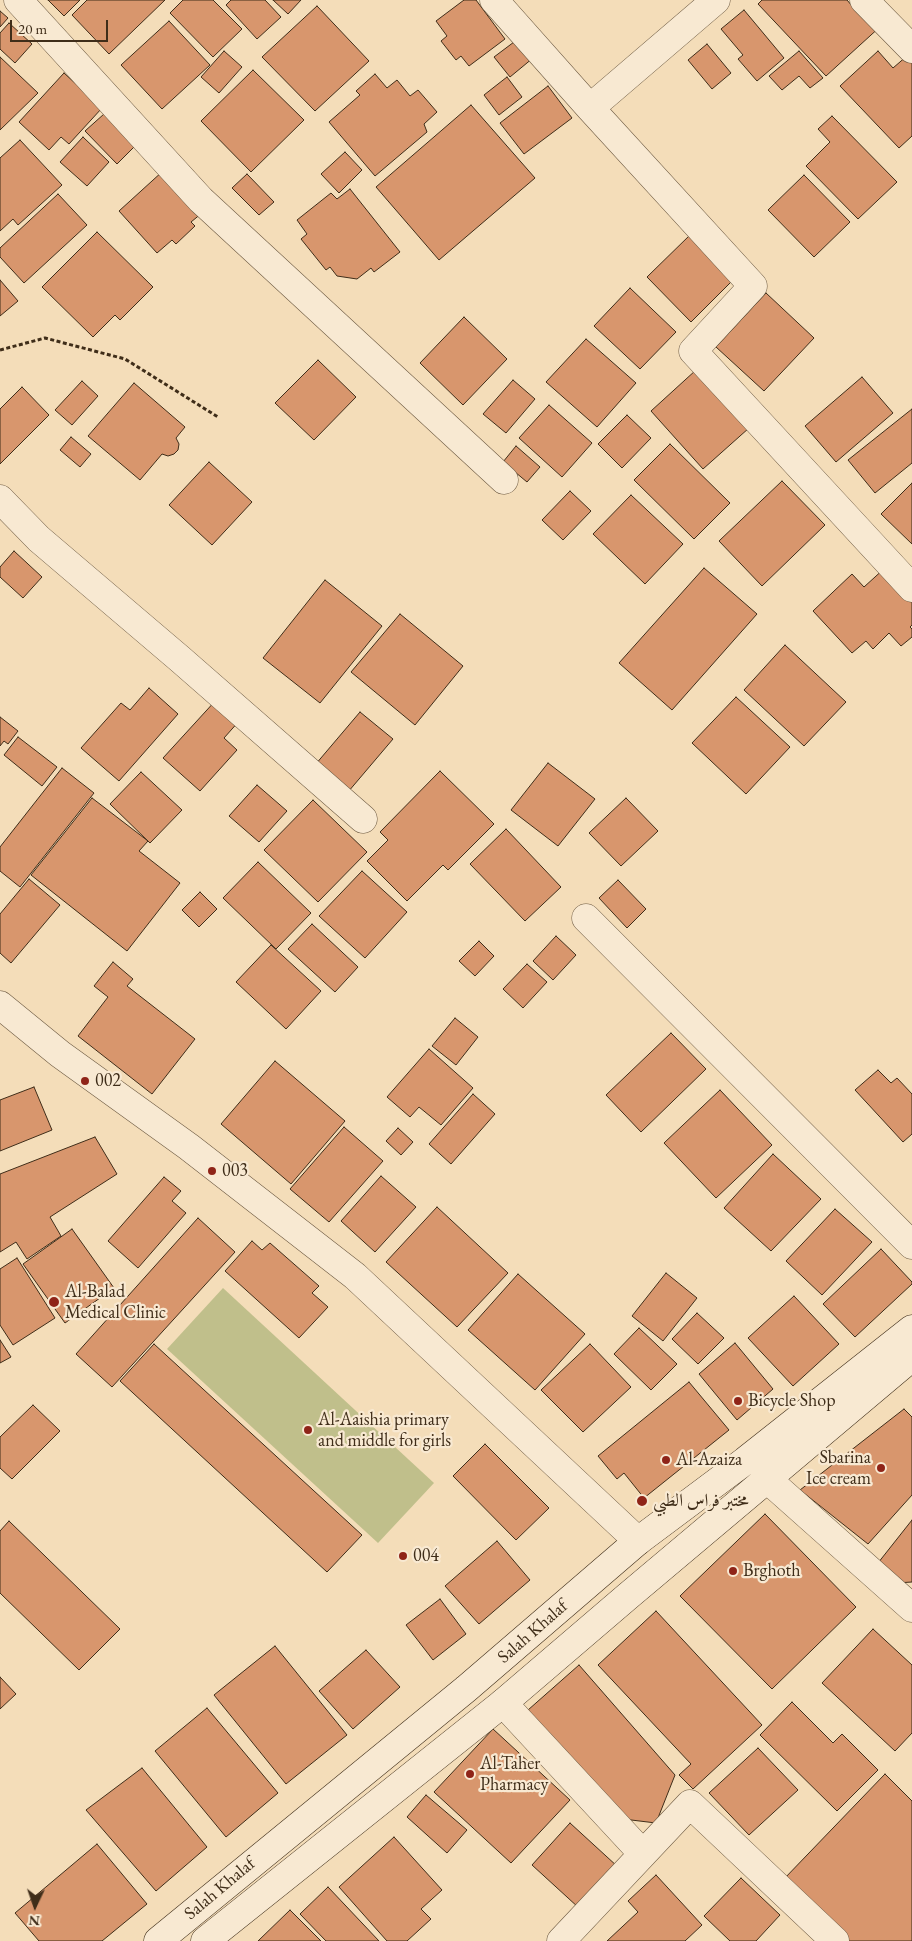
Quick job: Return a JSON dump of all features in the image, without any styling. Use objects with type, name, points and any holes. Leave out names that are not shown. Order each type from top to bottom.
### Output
[{"type":"street","points":[[18,0],[201,200],[504,480]]},
{"type":"street","points":[[494,0],[753,286],[693,351],[912,588]]},
{"type":"street","points":[[590,108],[716,0]]},
{"type":"street","points":[[864,0],[912,49]]},
{"type":"street","points":[[0,499],[40,539],[363,819]]},
{"type":"street","points":[[586,918],[912,1245]]},
{"type":"street","points":[[0,1004],[60,1054],[189,1147],[355,1276],[638,1541]]},
{"type":"street","name":"Salah Khalaf","points":[[158,1941],[466,1689],[638,1541],[745,1461],[912,1329]]},
{"type":"street","name":"Salah Khalaf","points":[[205,1941],[503,1704],[767,1479],[908,1366]]},
{"type":"street","points":[[767,1479],[912,1608]]},
{"type":"street","points":[[503,1704],[643,1854]]},
{"type":"street","points":[[561,1941],[690,1804],[835,1941]]},
{"type":"path","points":[[0,350],[45,338],[125,359],[218,417]]},
{"type":"shaded area","points":[[223,1288],[434,1483],[378,1543],[167,1349]]},
{"type":"building","points":[[48,0],[80,0],[64,16]]},
{"type":"building","points":[[87,0],[165,0],[109,54],[72,15]]},
{"type":"building","points":[[183,0],[213,0],[242,29],[213,57],[170,13]]},
{"type":"building","points":[[231,0],[265,0],[281,17],[257,39],[226,5]]},
{"type":"building","points":[[273,0],[301,0],[288,14]]},
{"type":"building","points":[[464,0],[476,0],[505,39],[469,66],[461,56],[456,60],[441,41],[447,36],[436,21]]},
{"type":"building","points":[[762,0],[847,0],[858,13],[882,25],[826,76],[758,4]]},
{"type":"building","points":[[317,6],[369,61],[315,111],[262,57]]},
{"type":"building","points":[[744,10],[784,58],[757,81],[738,59],[743,55],[721,29]]},
{"type":"building","points":[[0,11],[8,18],[0,27]]},
{"type":"building","points":[[169,21],[210,65],[162,109],[121,65]]},
{"type":"building","points":[[9,23],[32,44],[15,63],[0,49],[0,33]]},
{"type":"building","points":[[518,39],[533,58],[510,77],[494,57]]},
{"type":"building","points":[[707,44],[731,73],[712,89],[688,60]]},
{"type":"building","points":[[224,51],[242,67],[219,93],[201,77]]},
{"type":"building","points":[[799,51],[823,78],[810,88],[799,76],[782,90],[769,76]]},
{"type":"building","points":[[878,51],[893,68],[908,55],[912,59],[912,136],[899,148],[840,86]]},
{"type":"building","points":[[0,57],[38,93],[0,130]]},
{"type":"building","points":[[253,70],[304,120],[251,172],[201,121]]},
{"type":"building","points":[[64,73],[102,108],[69,144],[61,137],[49,150],[19,122]]},
{"type":"building","points":[[375,74],[387,88],[397,80],[410,96],[418,90],[437,112],[424,124],[427,132],[375,176],[329,122],[360,95],[356,91]]},
{"type":"building","points":[[507,77],[522,97],[499,115],[484,95]]},
{"type":"building","points":[[548,86],[572,118],[524,154],[500,123]]},
{"type":"building","points":[[471,105],[535,178],[439,260],[376,187]]},
{"type":"building","points":[[104,114],[135,146],[117,164],[85,131]]},
{"type":"building","points":[[832,116],[897,182],[858,219],[806,166],[830,142],[818,129]]},
{"type":"building","points":[[83,137],[109,162],[87,186],[60,162]]},
{"type":"building","points":[[20,140],[62,185],[18,225],[13,219],[0,231],[0,158]]},
{"type":"building","points":[[345,152],[362,170],[339,193],[321,174]]},
{"type":"building","points":[[163,171],[202,213],[191,222],[195,226],[176,244],[172,240],[157,253],[119,211]]},
{"type":"building","points":[[247,174],[274,202],[259,215],[232,188]]},
{"type":"building","points":[[804,175],[850,222],[814,257],[768,210]]},
{"type":"building","points":[[350,189],[400,252],[374,272],[371,268],[357,279],[337,276],[330,267],[326,270],[301,239],[307,234],[297,220],[331,193],[337,199]]},
{"type":"building","points":[[58,194],[87,225],[24,283],[0,257],[0,248]]},
{"type":"building","points":[[97,232],[153,287],[120,320],[115,315],[93,337],[42,287]]},
{"type":"building","points":[[690,235],[734,279],[691,322],[647,277]]},
{"type":"building","points":[[0,280],[18,301],[0,316]]},
{"type":"building","points":[[630,288],[676,332],[640,369],[594,326]]},
{"type":"building","points":[[766,293],[814,338],[764,391],[716,347]]},
{"type":"building","points":[[464,317],[507,359],[463,405],[420,363]]},
{"type":"building","points":[[586,339],[636,383],[597,427],[546,382]]},
{"type":"building","points":[[318,360],[356,397],[314,440],[275,403]]},
{"type":"building","points":[[696,370],[749,428],[703,469],[651,411]]},
{"type":"building","points":[[862,377],[893,413],[836,462],[805,426]]},
{"type":"building","points":[[513,380],[535,399],[506,433],[483,414]]},
{"type":"building","points":[[82,381],[98,396],[72,425],[55,410]]},
{"type":"building","points":[[134,383],[185,427],[176,438],[179,444],[178,450],[168,456],[162,454],[140,480],[88,436]]},
{"type":"building","points":[[22,387],[49,415],[0,464],[0,409]]},
{"type":"building","points":[[549,405],[592,443],[562,477],[519,438]]},
{"type":"building","points":[[912,409],[912,463],[875,493],[848,460]]},
{"type":"building","points":[[627,415],[651,438],[622,468],[598,444]]},
{"type":"building","points":[[71,437],[91,454],[80,467],[60,450]]},
{"type":"building","points":[[670,444],[730,503],[694,539],[634,480]]},
{"type":"building","points":[[516,446],[540,467],[527,482],[503,462]]},
{"type":"building","points":[[209,462],[252,502],[212,545],[169,505]]},
{"type":"building","points":[[782,481],[825,525],[762,586],[719,541]]},
{"type":"building","points":[[912,483],[912,544],[881,514]]},
{"type":"building","points":[[570,491],[591,511],[563,540],[542,520]]},
{"type":"building","points":[[631,495],[683,544],[645,584],[593,534]]},
{"type":"building","points":[[14,551],[42,577],[23,598],[0,577],[0,567]]},
{"type":"building","points":[[886,567],[912,602],[912,625],[910,627],[912,629],[912,637],[901,646],[889,633],[873,649],[866,641],[852,653],[813,611],[852,574],[864,587]]},
{"type":"building","points":[[704,568],[757,614],[672,710],[619,663]]},
{"type":"building","points":[[325,580],[382,626],[320,703],[263,658]]},
{"type":"building","points":[[400,614],[463,666],[415,725],[351,672]]},
{"type":"building","points":[[785,645],[846,702],[804,746],[744,690]]},
{"type":"building","points":[[149,688],[178,714],[119,781],[81,748],[121,703],[130,710]]},
{"type":"building","points":[[736,697],[790,747],[746,794],[692,743]]},
{"type":"building","points":[[217,699],[240,720],[224,738],[237,750],[200,791],[163,758]]},
{"type":"building","points":[[360,712],[393,739],[348,792],[315,765]]},
{"type":"building","points":[[0,717],[18,731],[8,744],[4,741],[0,746]]},
{"type":"building","points":[[18,737],[57,767],[42,786],[4,755]]},
{"type":"building","points":[[548,763],[595,799],[558,846],[511,810]]},
{"type":"building","points":[[62,768],[94,793],[20,887],[0,871],[0,847]]},
{"type":"building","points":[[440,771],[494,824],[448,870],[443,865],[407,901],[367,861],[388,840],[380,832]]},
{"type":"building","points":[[141,772],[182,810],[150,843],[110,804]]},
{"type":"building","points":[[257,785],[287,811],[259,842],[229,816]]},
{"type":"building","points":[[92,798],[148,841],[139,851],[180,883],[127,951],[31,875]]},
{"type":"building","points":[[626,798],[658,831],[621,866],[589,833]]},
{"type":"building","points":[[313,800],[367,852],[318,902],[264,850]]},
{"type":"building","points":[[506,829],[561,887],[525,921],[470,864]]},
{"type":"building","points":[[258,862],[311,913],[276,949],[223,898]]},
{"type":"building","points":[[362,871],[407,912],[365,958],[319,916]]},
{"type":"building","points":[[29,879],[60,905],[11,963],[0,953],[0,914]]},
{"type":"building","points":[[618,880],[646,909],[627,928],[599,898]]},
{"type":"building","points":[[200,892],[217,909],[199,927],[182,910]]},
{"type":"building","points":[[312,924],[358,967],[335,992],[288,949]]},
{"type":"building","points":[[556,936],[576,955],[553,980],[533,961]]},
{"type":"building","points":[[479,941],[494,956],[475,976],[459,961]]},
{"type":"building","points":[[271,945],[321,991],[286,1029],[236,982]]},
{"type":"building","points":[[113,962],[133,979],[127,986],[195,1039],[152,1094],[78,1036],[108,997],[94,986]]},
{"type":"building","points":[[527,964],[547,982],[523,1008],[503,989]]},
{"type":"building","points":[[455,1018],[478,1037],[456,1065],[432,1046]]},
{"type":"building","points":[[671,1033],[706,1069],[641,1132],[606,1095]]},
{"type":"building","points":[[429,1049],[473,1088],[441,1125],[419,1107],[410,1117],[387,1097]]},
{"type":"building","points":[[275,1061],[345,1121],[291,1184],[221,1124]]},
{"type":"building","points":[[878,1070],[891,1083],[897,1078],[912,1094],[912,1134],[903,1142],[855,1090]]},
{"type":"building","points":[[34,1087],[52,1130],[0,1151],[0,1100]]},
{"type":"building","points":[[720,1090],[772,1145],[716,1198],[664,1143]]},
{"type":"building","points":[[473,1094],[495,1114],[451,1164],[429,1144]]},
{"type":"building","points":[[344,1127],[383,1161],[329,1222],[290,1189]]},
{"type":"building","points":[[398,1128],[413,1142],[401,1155],[386,1141]]},
{"type":"building","points":[[95,1137],[117,1174],[50,1217],[61,1236],[27,1259],[16,1242],[0,1252],[0,1174]]},
{"type":"building","points":[[773,1154],[821,1199],[771,1251],[724,1208]]},
{"type":"building","points":[[381,1176],[416,1207],[375,1252],[341,1221]]},
{"type":"building","points":[[164,1177],[181,1191],[172,1201],[186,1213],[138,1268],[108,1241]]},
{"type":"building","points":[[437,1207],[508,1273],[457,1327],[386,1262]]},
{"type":"building","points":[[835,1209],[872,1242],[822,1295],[786,1261]]},
{"type":"building","points":[[198,1218],[235,1252],[112,1387],[76,1354]]},
{"type":"building","points":[[72,1229],[114,1288],[65,1323],[23,1264]]},
{"type":"building","points":[[252,1241],[262,1250],[270,1243],[319,1286],[312,1293],[328,1307],[299,1338],[225,1271]]},
{"type":"building","points":[[881,1249],[912,1284],[855,1337],[823,1304]]},
{"type":"building","points":[[17,1258],[55,1318],[13,1345],[0,1325],[0,1269]]},
{"type":"building","points":[[666,1273],[697,1298],[663,1341],[632,1316]]},
{"type":"building","points":[[518,1274],[585,1334],[535,1390],[468,1330]]},
{"type":"building","points":[[794,1296],[839,1344],[793,1386],[748,1338]]},
{"type":"building","points":[[697,1313],[724,1338],[698,1364],[672,1339]]},
{"type":"building","points":[[639,1328],[677,1364],[651,1390],[614,1354]]},
{"type":"building","points":[[0,1340],[11,1357],[0,1363]]},
{"type":"building","points":[[735,1343],[773,1389],[737,1420],[699,1374]]},
{"type":"building","points":[[154,1344],[362,1535],[327,1572],[120,1381]]},
{"type":"building","points":[[590,1344],[631,1387],[583,1432],[541,1390]]},
{"type":"building","points":[[689,1382],[729,1430],[644,1498],[624,1473],[617,1479],[598,1456]]},
{"type":"building","points":[[33,1405],[60,1431],[12,1479],[0,1468],[0,1437]]},
{"type":"building","points":[[904,1409],[912,1417],[912,1495],[868,1544],[800,1490]]},
{"type":"building","points":[[485,1444],[549,1508],[516,1540],[453,1476]]},
{"type":"building","points":[[765,1514],[856,1607],[772,1689],[680,1596]]},
{"type":"building","points":[[912,1520],[912,1582],[896,1583],[878,1563]]},
{"type":"building","points":[[9,1521],[120,1629],[79,1670],[0,1593],[0,1531]]},
{"type":"building","points":[[497,1541],[530,1580],[479,1624],[445,1586]]},
{"type":"building","points":[[440,1599],[466,1634],[433,1660],[406,1625]]},
{"type":"building","points":[[656,1611],[762,1725],[693,1789],[679,1775],[691,1764],[598,1665]]},
{"type":"building","points":[[873,1629],[912,1665],[912,1733],[895,1751],[822,1683]]},
{"type":"building","points":[[275,1646],[347,1735],[286,1784],[214,1695]]},
{"type":"building","points":[[366,1650],[400,1687],[353,1729],[319,1691]]},
{"type":"building","points":[[579,1665],[675,1775],[656,1823],[623,1819],[528,1710]]},
{"type":"building","points":[[0,1677],[16,1694],[0,1709]]},
{"type":"building","points":[[792,1702],[833,1743],[842,1734],[878,1770],[837,1811],[760,1735]]},
{"type":"building","points":[[207,1708],[278,1793],[226,1837],[155,1751]]},
{"type":"building","points":[[493,1729],[570,1800],[511,1863],[434,1792]]},
{"type":"building","points":[[758,1748],[798,1790],[749,1835],[709,1793]]},
{"type":"building","points":[[142,1768],[207,1847],[156,1891],[86,1810]]},
{"type":"building","points":[[885,1774],[912,1801],[912,1941],[847,1941],[783,1880]]},
{"type":"building","points":[[426,1795],[467,1830],[447,1853],[407,1817]]},
{"type":"building","points":[[570,1823],[618,1867],[579,1908],[532,1865]]},
{"type":"building","points":[[394,1837],[442,1890],[421,1909],[431,1919],[407,1941],[387,1941],[339,1887]]},
{"type":"building","points":[[97,1844],[147,1904],[102,1941],[39,1941],[15,1913]]},
{"type":"building","points":[[656,1875],[702,1925],[685,1941],[607,1941],[638,1912],[628,1901]]},
{"type":"building","points":[[741,1878],[780,1915],[756,1941],[730,1941],[704,1916]]},
{"type":"building","points":[[328,1887],[379,1941],[326,1941],[300,1914]]},
{"type":"building","points":[[290,1910],[321,1941],[258,1941]]},
{"type":"place","name":"002","points":[[85,1081]]},
{"type":"place","name":"003","points":[[212,1171]]},
{"type":"place","name":"Al-Balad Medical Clinic","points":[[54,1302]]},
{"type":"place","name":"Bicycle Shop","points":[[738,1401]]},
{"type":"place","name":"Al-Aaishia primary and middle for girls","points":[[308,1430]]},
{"type":"place","name":"Al-Azaiza","points":[[666,1460]]},
{"type":"place","name":"Sbarina Ice cream","points":[[881,1468]]},
{"type":"place","name":"مختبر فراس الطبي","points":[[642,1501]]},
{"type":"place","name":"004","points":[[403,1556]]},
{"type":"place","name":"Brghoth","points":[[733,1571]]},
{"type":"place","name":"Al-Taher Pharmacy","points":[[470,1774]]}]
